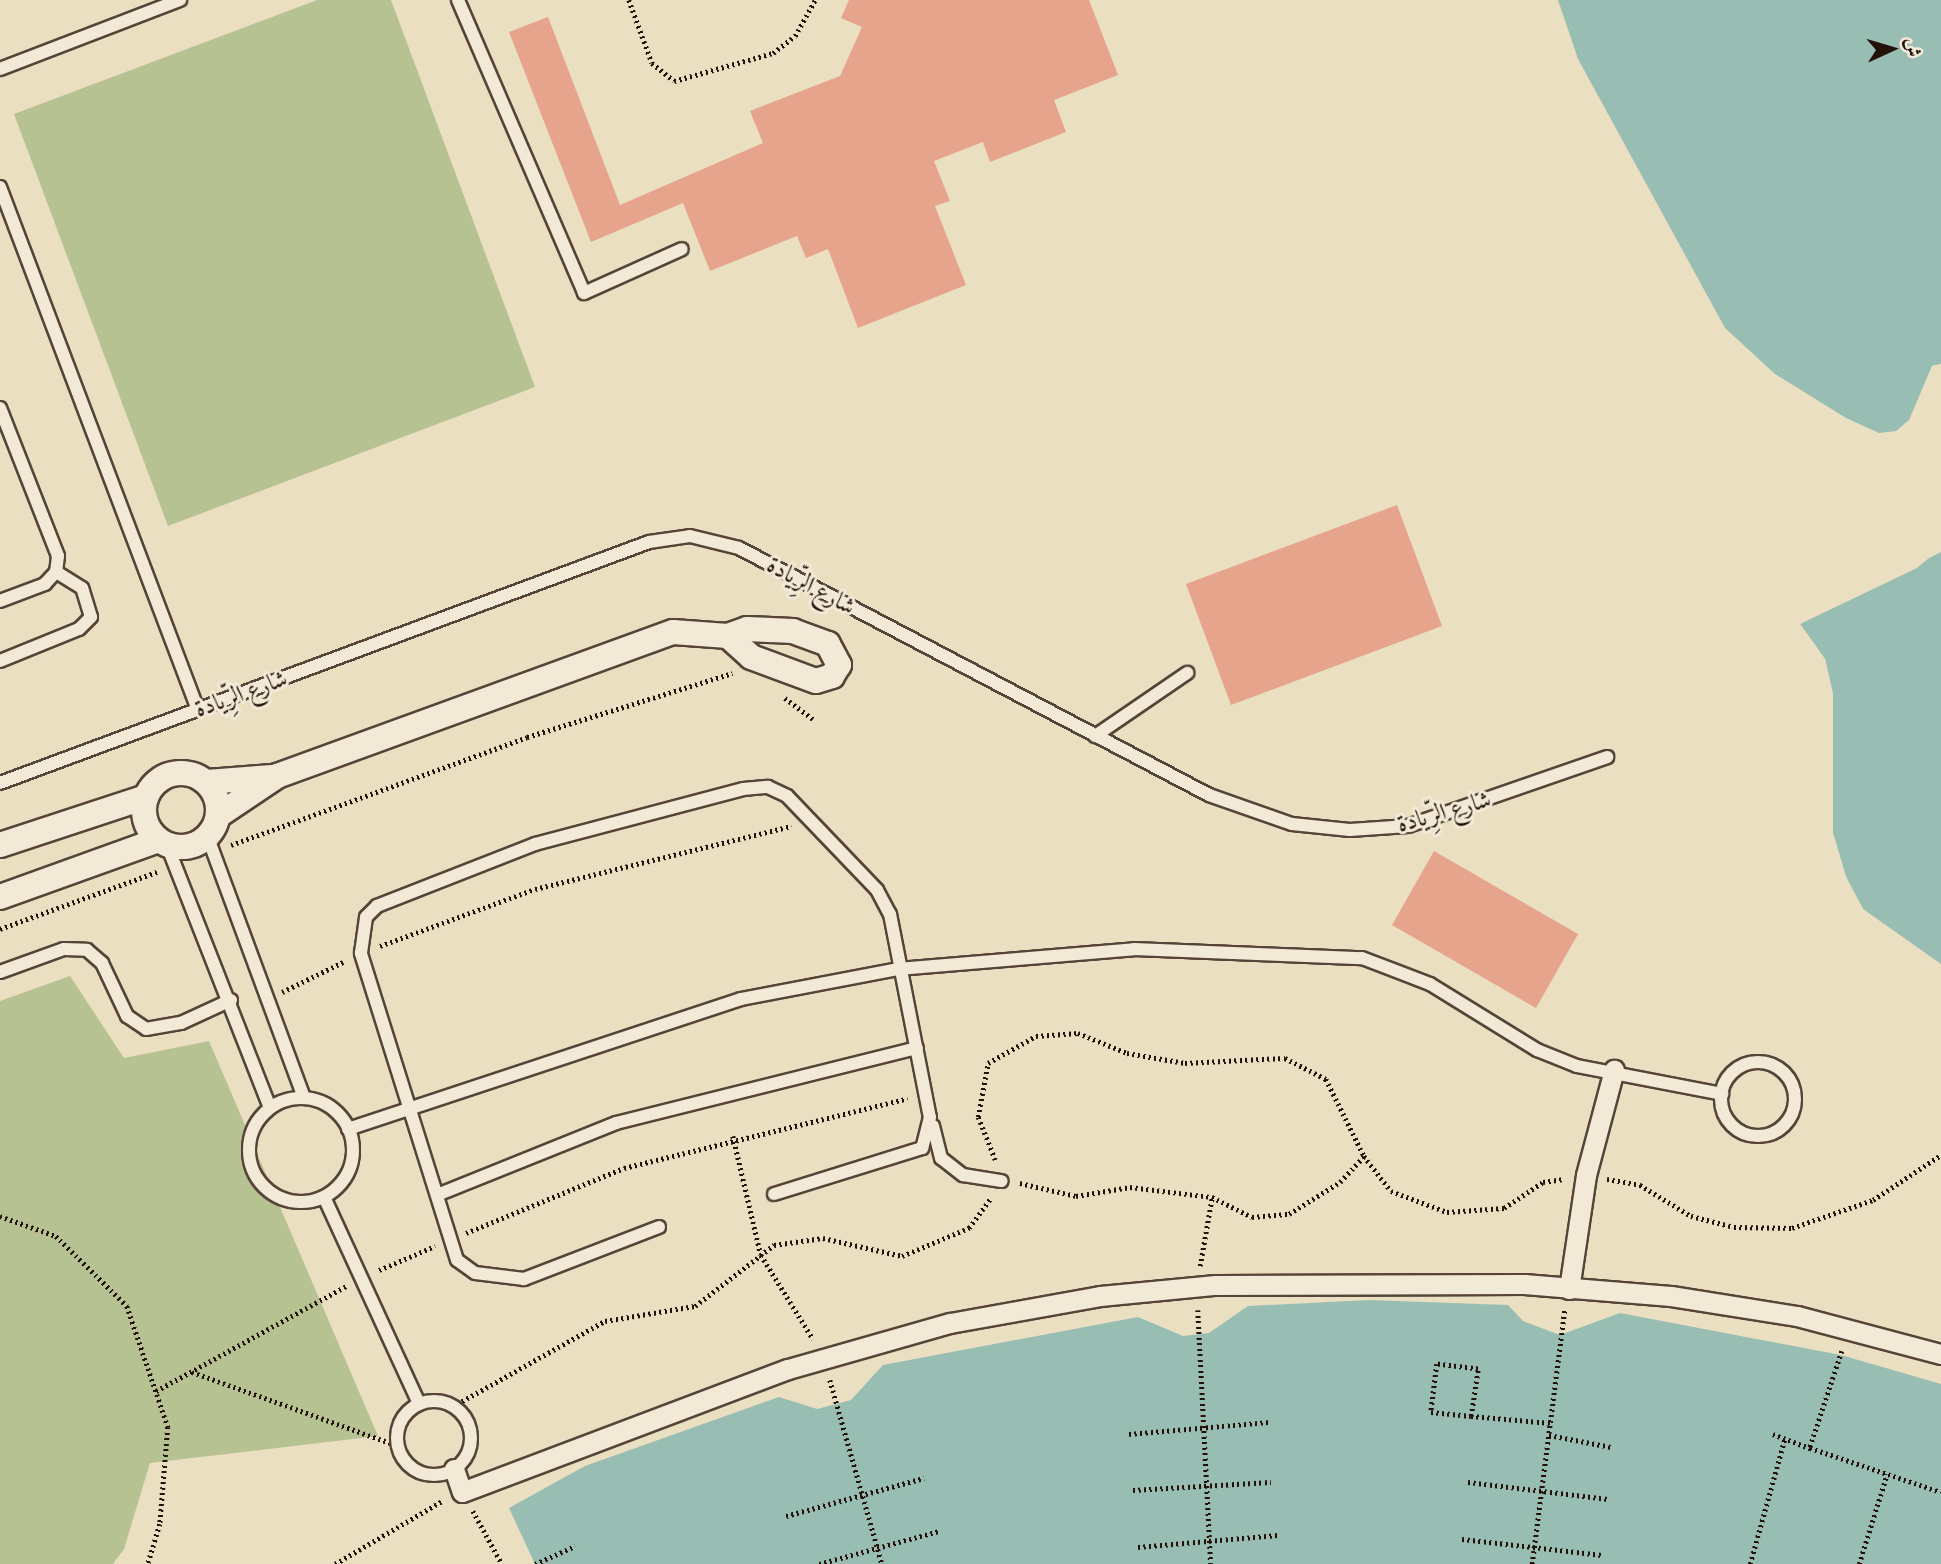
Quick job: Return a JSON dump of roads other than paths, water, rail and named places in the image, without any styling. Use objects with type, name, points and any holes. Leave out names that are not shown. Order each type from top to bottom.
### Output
[{"type":"street","points":[[219,815],[276,776],[613,649],[698,629],[728,636]]},
{"type":"street","points":[[0,845],[146,797],[172,774],[206,782],[276,776]]},
{"type":"street","points":[[0,897],[167,850],[210,845],[219,815],[206,782]]},
{"type":"street","points":[[146,797],[145,821],[167,850]]},
{"type":"street","points":[[1569,1289],[1586,1175],[1614,1070]]},
{"type":"street","points":[[454,1469],[462,1492],[822,1360],[950,1323],[1100,1296],[1215,1284],[1569,1289],[1671,1296],[1797,1316],[1941,1354]]},
{"type":"lane","points":[[0,69],[180,0]]},
{"type":"lane","points":[[458,0],[584,293],[682,249]]},
{"type":"lane","points":[[0,187],[198,710]]},
{"type":"lane","points":[[0,408],[58,556],[57,572],[45,584],[0,601]]},
{"type":"lane","name":"شارع الرِّيادة","points":[[0,783],[649,542],[690,536],[739,548],[1236,807],[1292,824],[1350,830],[1436,819],[1607,757]]},
{"type":"lane","points":[[0,661],[79,629],[91,617],[82,588],[57,572]]},
{"type":"lane","points":[[1096,736],[1187,673]]},
{"type":"lane","points":[[659,1227],[524,1279],[475,1273],[457,1259],[442,1193],[361,953],[366,917],[377,906],[535,844],[768,787],[809,821],[877,890],[896,935],[898,969],[941,1158],[962,1175],[1002,1181]]},
{"type":"lane","points":[[210,845],[264,1001],[304,1098]]},
{"type":"lane","points":[[167,850],[231,1000],[270,1108]]},
{"type":"lane","points":[[0,972],[64,949],[87,950],[102,963],[127,1016],[146,1029],[181,1023],[231,1000]]},
{"type":"lane","points":[[348,1129],[741,999],[898,969],[1134,949],[1362,958],[1430,984],[1537,1050],[1577,1066],[1614,1070],[1625,1078],[1722,1094]]},
{"type":"lane","points":[[442,1193],[629,1119],[917,1048]]},
{"type":"lane","points":[[1763,1062],[1786,1073],[1796,1097],[1786,1125],[1753,1136],[1731,1124],[1722,1094],[1739,1066],[1763,1062]]},
{"type":"lane","points":[[304,1098],[331,1107],[348,1129],[346,1175],[324,1197],[291,1202],[257,1177],[250,1136],[270,1108],[304,1098]]},
{"type":"lane","points":[[774,1194],[922,1148],[930,1116]]},
{"type":"lane","points":[[324,1197],[419,1404]]},
{"type":"lane","points":[[419,1404],[457,1404],[470,1438],[454,1469],[419,1472],[396,1445],[401,1421],[419,1404]]},
{"type":"water","points":[[1558,0],[1941,0],[1941,364],[1932,366],[1909,420],[1896,431],[1879,433],[1846,418],[1775,374],[1725,328],[1578,59]]},
{"type":"water","points":[[1941,552],[1941,964],[1863,909],[1846,877],[1833,833],[1833,694],[1825,659],[1800,624]]},
{"type":"water","points":[[1369,1300],[1508,1305],[1523,1321],[1560,1335],[1620,1313],[1841,1355],[1941,1384],[1941,1564],[535,1564],[509,1508],[585,1466],[779,1397],[817,1409],[851,1400],[883,1365],[1138,1317],[1183,1336],[1209,1333],[1248,1306]]}]
